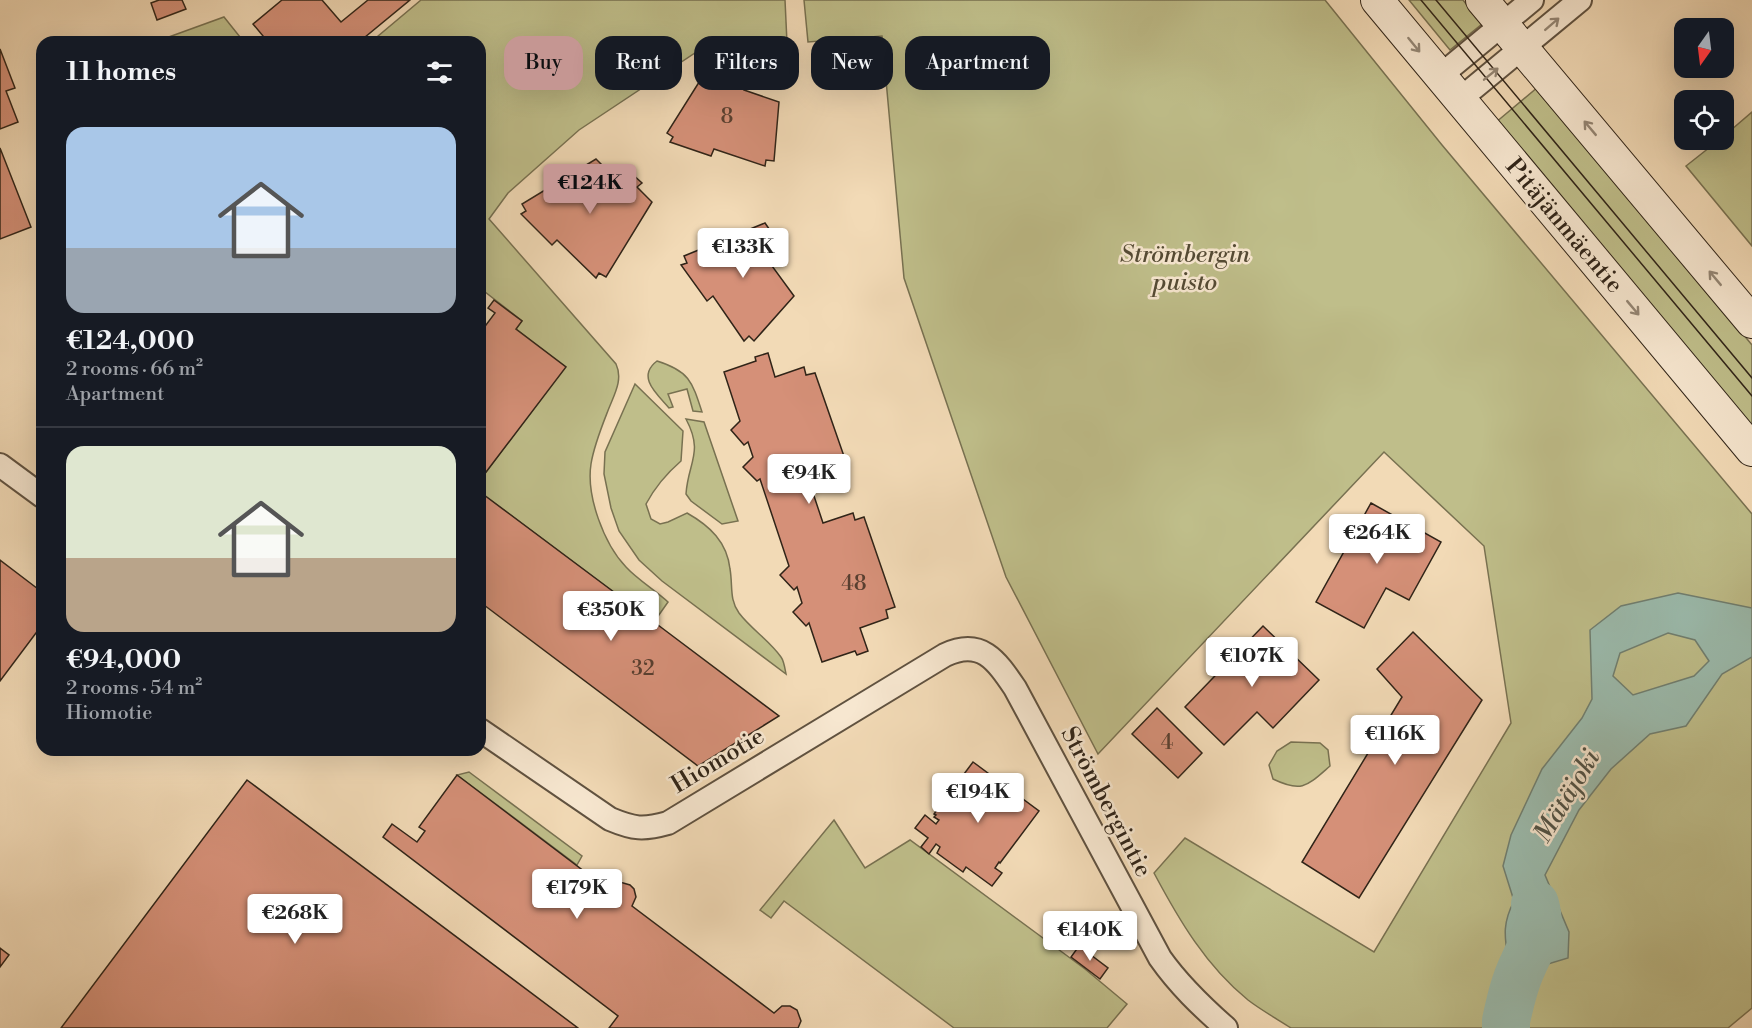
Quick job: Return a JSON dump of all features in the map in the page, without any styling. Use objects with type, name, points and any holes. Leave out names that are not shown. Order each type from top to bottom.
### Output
[{"type":"main road","name":"Pitäjänmäentie","points":[[1377,0],[1752,450]]},
{"type":"main road","points":[[1482,0],[1752,322]]},
{"type":"street","points":[[1440,76],[1532,0]]},
{"type":"street","points":[[1459,100],[1580,0]]},
{"type":"street","points":[[0,465],[36,492]]},
{"type":"street","name":"Hiomotie","points":[[486,734],[610,819],[628,827],[649,828],[668,823],[945,655],[960,648],[970,648],[986,654]]},
{"type":"street","name":"Strömbergintie","points":[[986,654],[1002,668],[1015,688],[1160,958],[1182,988],[1226,1028]]},
{"type":"green space","points":[[421,0],[785,0],[787,36],[694,36],[694,54],[682,62],[682,36],[595,36],[595,90],[639,90],[579,130],[508,193],[489,219],[616,364],[618,381],[594,450],[590,477],[591,490],[598,519],[618,557],[631,572],[668,602],[654,622],[486,496],[486,472],[565,367],[516,329],[522,321],[486,293],[486,36],[378,36]]},
{"type":"green space","name":"Strömbergin puisto","points":[[804,0],[1325,0],[1442,145],[1752,514],[1752,1008],[1728,1028],[1291,1028],[1248,1000],[1233,987],[1206,957],[1173,908],[1154,873],[1185,838],[1374,952],[1511,723],[1484,546],[1384,452],[1098,754],[1006,577],[904,278],[887,90],[893,90],[893,36],[811,36],[811,42],[808,42]]},
{"type":"green space","points":[[1409,0],[1463,0],[1482,24],[1450,50]]},
{"type":"green space","points":[[224,17],[239,36],[172,36]]},
{"type":"green space","points":[[1538,87],[1752,345],[1752,431],[1495,123]]},
{"type":"green space","points":[[1752,112],[1752,246],[1686,166],[1706,150],[1734,150],[1734,127]]},
{"type":"green space","points":[[657,361],[683,373],[692,385],[702,412],[693,411],[687,389],[668,394],[673,407],[669,408],[659,397],[648,379],[651,367]]},
{"type":"green space","points":[[635,384],[683,431],[681,461],[661,481],[646,504],[651,519],[660,524],[687,513],[710,529],[721,543],[728,559],[736,608],[781,657],[786,674],[662,581],[639,560],[619,531],[611,508],[604,474],[605,452]]},
{"type":"green space","points":[[686,419],[704,422],[738,521],[722,524],[691,501],[686,494],[694,457],[694,441]]},
{"type":"green space","points":[[1291,742],[1320,743],[1328,750],[1330,766],[1310,783],[1304,785],[1291,786],[1273,779],[1269,765],[1277,751]]},
{"type":"green space","points":[[469,772],[582,856],[577,865],[457,775]]},
{"type":"green space","points":[[834,820],[865,868],[910,840],[1085,969],[1127,1004],[1107,1028],[954,1028],[784,901],[771,918],[760,910]]},
{"type":"water","points":[[1678,593],[1752,608],[1752,657],[1722,674],[1686,726],[1650,734],[1611,769],[1579,810],[1545,875],[1569,932],[1568,958],[1538,967],[1521,967],[1508,958],[1505,929],[1514,901],[1503,866],[1511,835],[1542,769],[1582,718],[1592,699],[1590,630],[1621,606]],"holes":[[[1668,633],[1695,640],[1709,661],[1694,676],[1633,695],[1613,676],[1620,653]]]},
{"type":"building","points":[[159,0],[182,0],[186,9],[157,20],[151,3]]},
{"type":"building","points":[[282,0],[322,0],[341,22],[368,0],[410,0],[366,36],[263,36],[253,24]]},
{"type":"building","points":[[0,49],[15,88],[6,91],[18,122],[0,129]]},
{"type":"building","points":[[694,90],[744,90],[779,102],[774,161],[766,160],[765,166],[714,149],[711,156],[670,142],[673,137],[667,133]]},
{"type":"building","points":[[0,148],[31,227],[0,239]]},
{"type":"building","points":[[596,159],[611,174],[616,169],[626,178],[631,173],[642,183],[637,187],[652,202],[606,277],[599,273],[596,278],[557,240],[552,245],[521,214],[526,211],[522,204]]},
{"type":"building","points":[[765,223],[787,255],[772,266],[794,296],[754,341],[749,336],[744,341],[713,296],[707,301],[681,265],[687,263],[684,256]]},
{"type":"building","points":[[494,300],[522,321],[516,329],[566,367],[486,472],[486,325],[495,313],[488,308]]},
{"type":"building","points":[[768,353],[775,377],[804,367],[806,375],[815,373],[846,462],[837,465],[839,474],[810,484],[823,523],[853,513],[855,520],[864,517],[895,607],[886,610],[888,618],[860,628],[868,651],[857,655],[855,651],[822,662],[809,623],[806,626],[793,612],[802,603],[797,587],[794,590],[780,575],[789,566],[760,479],[757,481],[743,467],[753,457],[748,442],[744,445],[731,430],[740,421],[724,372],[756,361],[755,357]]},
{"type":"building","points":[[486,496],[779,716],[698,766],[486,607]]},
{"type":"building","points":[[1371,503],[1441,542],[1409,600],[1386,588],[1364,628],[1316,602]]},
{"type":"building","points":[[0,560],[36,587],[36,633],[0,681]]},
{"type":"building","points":[[1263,626],[1319,680],[1273,728],[1257,712],[1224,745],[1185,707]]},
{"type":"building","points":[[1413,632],[1482,700],[1359,898],[1302,862],[1402,697],[1377,669]]},
{"type":"building","points":[[1157,708],[1202,753],[1178,778],[1132,734]]},
{"type":"building","points":[[973,762],[1039,811],[995,868],[1002,873],[992,886],[966,867],[963,872],[937,853],[940,847],[936,844],[929,854],[921,847],[928,838],[915,828],[925,815],[936,824],[939,820],[934,817],[936,815],[934,814]]},
{"type":"building","points":[[457,775],[609,890],[620,882],[630,885],[636,897],[632,906],[774,1013],[782,1006],[790,1006],[797,1010],[801,1021],[798,1028],[609,1028],[618,1016],[383,837],[392,824],[417,842],[425,831],[419,827]]},
{"type":"building","points":[[247,780],[578,1028],[61,1028]]},
{"type":"building","points":[[1079,946],[1108,968],[1100,979],[1071,957]]},
{"type":"building","points":[[0,948],[9,955],[0,967]]},
{"type":"waterway","name":"Mätäjoki","points":[[1506,1028],[1514,987],[1537,930],[1535,904]]},
{"type":"tram line","points":[[1421,0],[1752,396]]},
{"type":"tram line","points":[[1436,0],[1752,378]]}]
